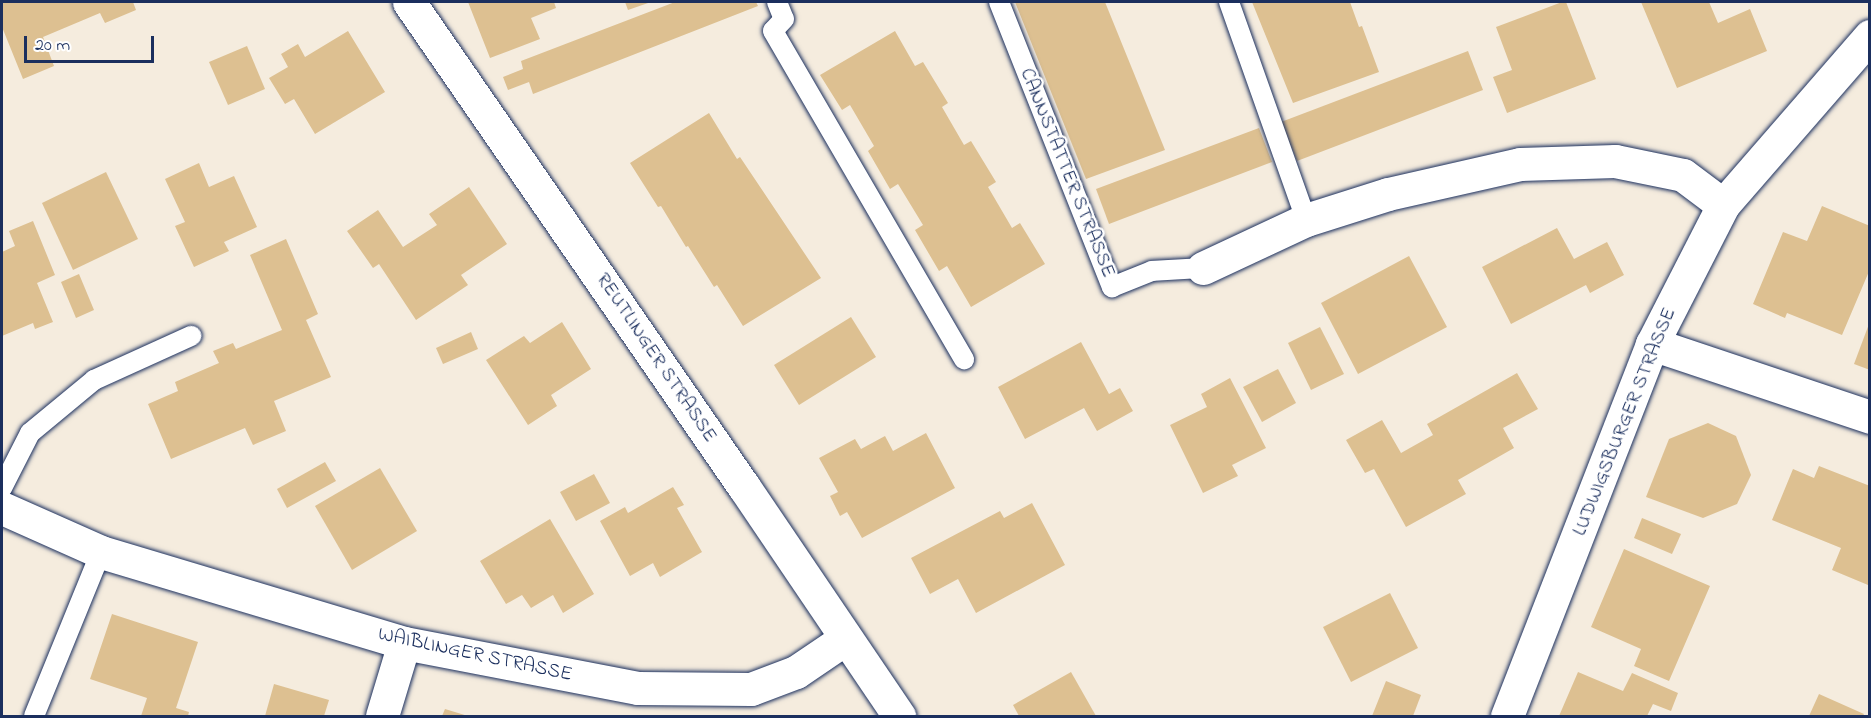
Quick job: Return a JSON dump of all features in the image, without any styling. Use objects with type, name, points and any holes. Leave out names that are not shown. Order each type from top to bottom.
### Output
[{"type":"street","name":"REUTLINGER STRASSE","points":[[410,2],[506,139],[899,717]]},
{"type":"street","name":"LUDWIGSBURGER STRASSE","points":[[1507,717],[1652,344],[1723,205],[1869,36]]},
{"type":"street","name":"CANNSTATTER STRASSE","points":[[1203,268],[1306,220],[1410,189],[1520,164],[1615,161],[1683,174],[1723,205]]},
{"type":"street","points":[[1652,344],[1869,417]]},
{"type":"street","name":"WAIBLINGER STRASSE","points":[[2,508],[101,552],[404,643],[638,688],[751,689],[796,672],[846,638]]},
{"type":"street","points":[[382,717],[404,643]]},
{"type":"lane","points":[[777,2],[784,19],[773,31],[964,359]]},
{"type":"lane","name":"CANNSTATTER STRASSE","points":[[999,2],[1112,286],[1152,271],[1203,268]]},
{"type":"lane","points":[[1229,2],[1306,220]]},
{"type":"lane","points":[[2,488],[30,433],[94,380],[191,336]]},
{"type":"lane","points":[[34,717],[101,552]]},
{"type":"building","points":[[2,2],[133,2],[136,10],[105,23],[100,13],[43,37],[54,66],[23,79],[2,27]]},
{"type":"building","points":[[468,2],[554,2],[556,8],[531,18],[540,39],[490,58]]},
{"type":"building","points":[[625,2],[651,2],[628,10]]},
{"type":"building","points":[[675,2],[756,2],[758,6],[533,94],[529,82],[508,90],[503,77],[523,69],[521,61]]},
{"type":"building","points":[[1015,2],[1105,2],[1165,150],[1086,179]]},
{"type":"building","points":[[1252,2],[1350,2],[1359,27],[1362,26],[1379,72],[1293,103]]},
{"type":"building","points":[[1566,2],[1596,79],[1507,113],[1493,77],[1512,70],[1496,27]]},
{"type":"building","points":[[1641,2],[1709,2],[1718,23],[1750,9],[1767,51],[1677,88]]},
{"type":"building","points":[[348,31],[385,92],[315,134],[294,99],[285,104],[269,78],[288,67],[281,54],[298,44],[305,57]]},
{"type":"building","points":[[895,31],[915,66],[923,62],[948,103],[942,107],[964,145],[971,141],[996,182],[988,187],[1012,228],[1020,223],[1045,264],[971,307],[947,266],[939,271],[915,230],[923,225],[898,184],[890,189],[868,151],[874,146],[850,105],[842,110],[820,75]]},
{"type":"building","points":[[247,46],[265,89],[228,105],[209,62]]},
{"type":"building","points":[[1468,51],[1483,90],[1297,161],[1281,122]]},
{"type":"building","points":[[709,113],[737,159],[740,157],[821,278],[743,326],[717,285],[714,287],[688,246],[686,247],[661,206],[658,207],[630,163]]},
{"type":"building","points":[[1259,128],[1272,162],[1109,224],[1096,189]]},
{"type":"building","points":[[199,163],[209,187],[234,176],[257,227],[224,242],[229,251],[194,267],[175,226],[185,222],[165,179]]},
{"type":"building","points":[[106,172],[138,239],[73,270],[42,203]]},
{"type":"building","points":[[469,187],[507,244],[461,275],[468,285],[416,320],[379,264],[373,268],[347,231],[378,210],[403,247],[437,225],[429,214]]},
{"type":"building","points":[[1822,206],[1870,226],[1870,269],[1842,335],[1787,313],[1785,318],[1753,304],[1783,232],[1807,241]]},
{"type":"building","points":[[33,221],[55,275],[37,283],[53,322],[35,329],[33,323],[2,336],[2,252],[15,246],[9,231]]},
{"type":"building","points":[[1557,228],[1574,259],[1607,242],[1624,275],[1590,293],[1586,285],[1511,324],[1482,267]]},
{"type":"building","points":[[286,239],[318,314],[306,320],[331,377],[274,401],[286,431],[253,445],[245,428],[171,459],[148,404],[178,391],[175,382],[219,363],[213,351],[233,343],[236,349],[282,330],[250,255]]},
{"type":"building","points":[[1409,256],[1447,327],[1358,374],[1321,303]]},
{"type":"building","points":[[79,274],[94,310],[76,318],[61,282]]},
{"type":"building","points":[[851,317],[876,357],[799,405],[774,365]]},
{"type":"building","points":[[562,322],[591,369],[551,395],[557,406],[528,425],[486,360],[524,336],[530,343]]},
{"type":"building","points":[[1870,324],[1870,370],[1854,364]]},
{"type":"building","points":[[1320,327],[1344,374],[1311,390],[1288,343]]},
{"type":"building","points":[[471,332],[478,349],[443,364],[436,348]]},
{"type":"building","points":[[1081,342],[1109,394],[1120,388],[1133,411],[1097,431],[1084,408],[1025,439],[998,387]]},
{"type":"building","points":[[1278,369],[1296,403],[1262,422],[1243,387]]},
{"type":"building","points":[[1517,373],[1538,409],[1503,428],[1514,448],[1458,480],[1466,494],[1406,527],[1374,469],[1365,473],[1346,440],[1382,420],[1401,453],[1433,435],[1427,424]]},
{"type":"building","points":[[1230,378],[1266,448],[1232,465],[1238,476],[1203,493],[1170,425],[1207,407],[1201,394]]},
{"type":"building","points":[[1708,423],[1736,436],[1751,475],[1737,504],[1703,518],[1646,497],[1669,439]]},
{"type":"building","points":[[926,433],[955,488],[862,538],[847,512],[840,516],[830,496],[838,492],[819,458],[855,439],[861,449],[885,436],[893,451]]},
{"type":"building","points":[[325,462],[336,481],[287,508],[277,489]]},
{"type":"building","points":[[1819,466],[1870,486],[1868,585],[1832,570],[1841,548],[1772,520],[1793,469],[1814,478]]},
{"type":"building","points":[[380,468],[417,531],[352,570],[315,506]]},
{"type":"building","points":[[594,474],[610,503],[576,521],[560,492]]},
{"type":"building","points":[[673,487],[684,505],[677,508],[702,552],[660,577],[653,563],[630,576],[600,521],[625,507],[628,513]]},
{"type":"building","points":[[1032,503],[1065,565],[976,613],[958,579],[930,594],[911,558],[1000,511],[1004,518]]},
{"type":"building","points":[[1642,518],[1681,534],[1672,554],[1634,538]]},
{"type":"building","points":[[550,519],[594,594],[563,613],[553,595],[531,608],[522,595],[506,604],[480,561]]},
{"type":"building","points":[[1624,549],[1710,586],[1669,681],[1634,666],[1641,649],[1591,627]]},
{"type":"building","points":[[1390,593],[1418,648],[1351,682],[1323,627]]},
{"type":"building","points":[[112,614],[198,642],[176,708],[189,712],[188,716],[141,716],[147,698],[90,679]]},
{"type":"building","points":[[1071,672],[1096,716],[1019,716],[1013,705]]},
{"type":"building","points":[[1578,672],[1623,691],[1632,673],[1678,693],[1671,711],[1653,704],[1647,716],[1559,716]]},
{"type":"building","points":[[1386,681],[1421,695],[1413,716],[1372,716]]},
{"type":"building","points":[[274,684],[329,700],[324,716],[265,716]]},
{"type":"building","points":[[1819,694],[1864,714],[1863,716],[1809,716]]},
{"type":"building","points":[[445,709],[468,716],[442,716]]}]
